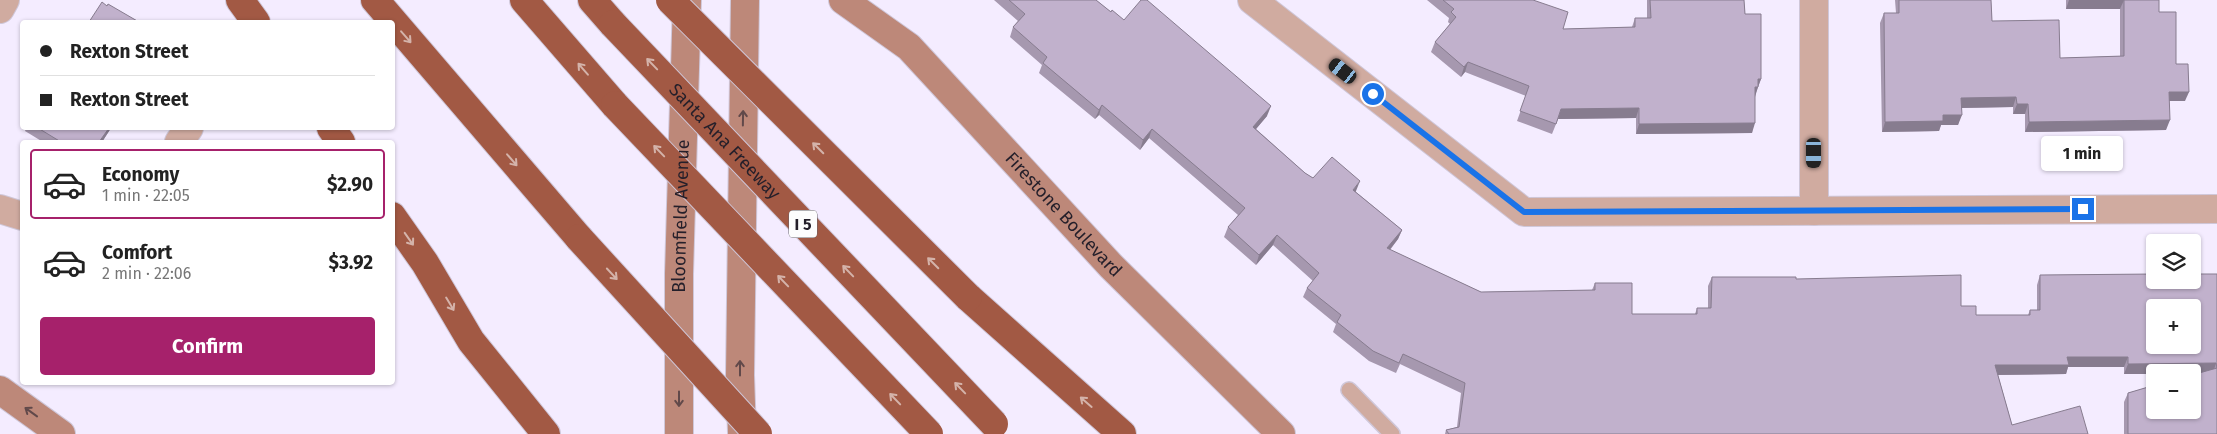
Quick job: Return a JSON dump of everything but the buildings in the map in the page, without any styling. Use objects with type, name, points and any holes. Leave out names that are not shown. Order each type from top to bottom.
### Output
[{"type":"highway","points":[[240,0],[255,20]]},
{"type":"highway","points":[[375,0],[392,20]]},
{"type":"highway","points":[[524,0],[615,105],[929,434]]},
{"type":"highway","name":"Santa Ana Freeway","points":[[592,0],[998,429]]},
{"type":"highway","points":[[670,0],[968,297],[1122,434]]},
{"type":"highway","points":[[395,23],[579,238],[758,434]]},
{"type":"highway","points":[[395,220],[424,263],[471,341],[546,434]]},
{"type":"main road","name":"Bloomfield Avenue","points":[[679,434],[679,274],[687,0]]},
{"type":"main road","points":[[742,434],[740,375],[745,0]]},
{"type":"main road","name":"Firestone Boulevard","points":[[843,0],[909,48],[1110,266],[1281,434]]},
{"type":"main road","points":[[0,390],[61,434]]},
{"type":"street","points":[[0,9],[5,0]]},
{"type":"street","points":[[1252,0],[1524,212],[2217,209]]},
{"type":"street","points":[[1814,0],[1814,211]]},
{"type":"street","points":[[0,209],[20,215]]},
{"type":"lane","points":[[1349,390],[1392,434]]},
{"type":"route","points":[[1373,94],[1524,212],[2083,209]]}]
